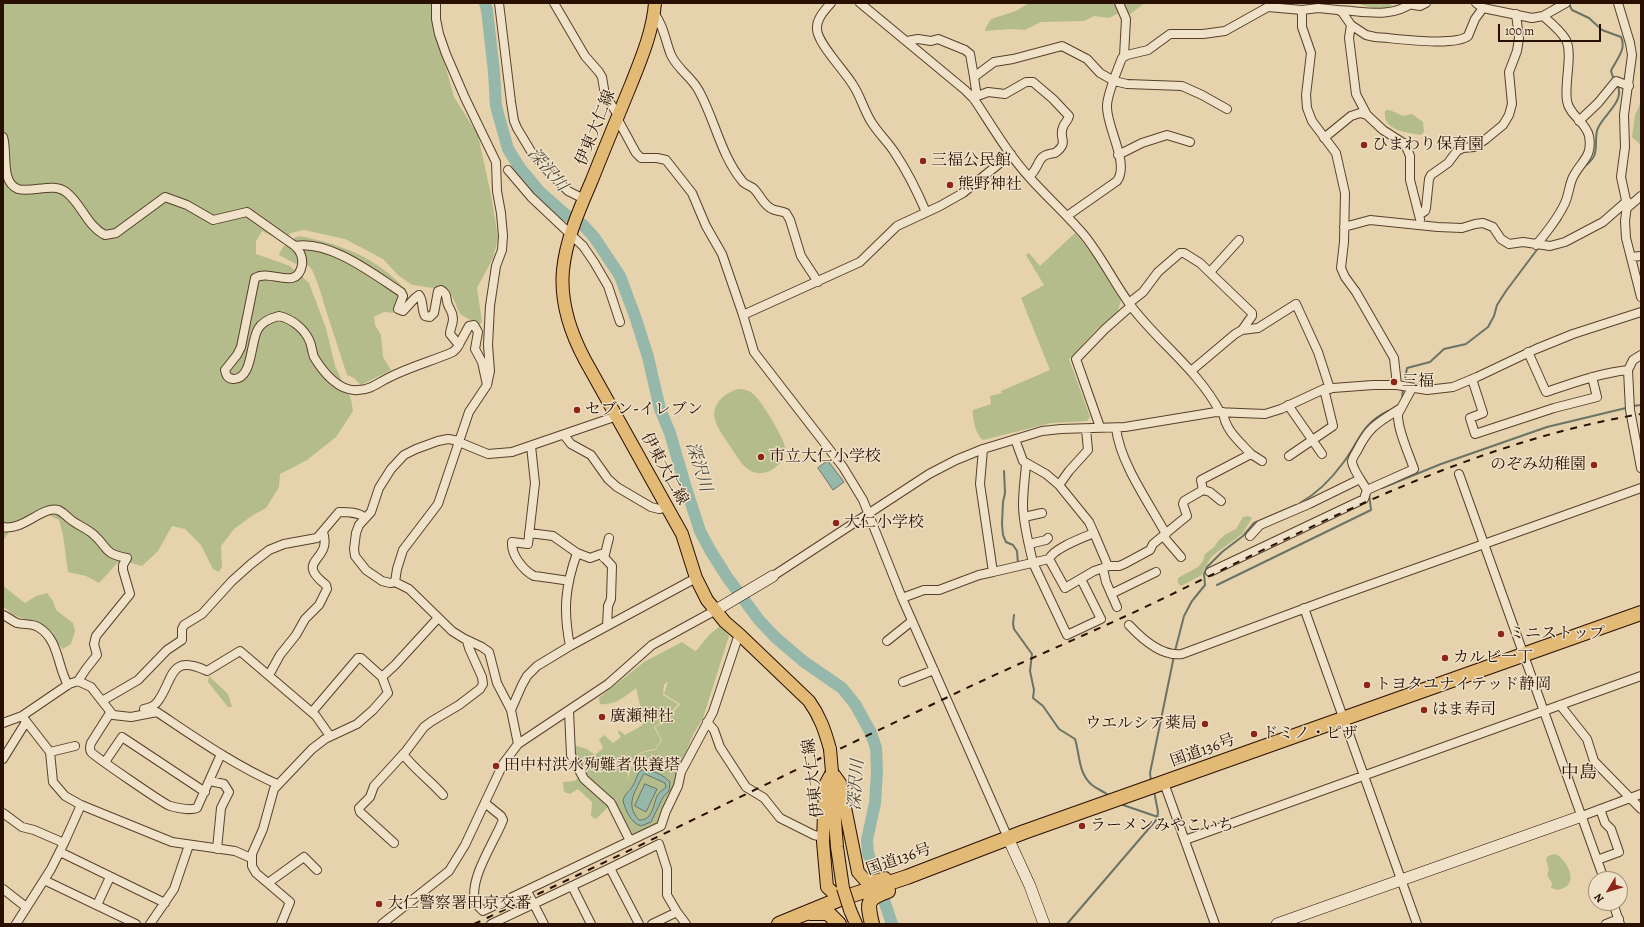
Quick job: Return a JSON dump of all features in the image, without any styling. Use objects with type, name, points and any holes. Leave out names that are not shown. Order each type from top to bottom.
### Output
[{"type":"highway","name":"国道136号","points":[[779,924],[845,894],[873,889],[1008,838],[1344,718],[1524,656],[1641,613]]},
{"type":"highway","points":[[872,924],[868,906],[873,889]]},
{"type":"highway","points":[[838,923],[845,894]]},
{"type":"highway","points":[[804,913],[828,913],[838,923]]},
{"type":"main road","name":"伊東大仁線","points":[[655,8],[644,50],[582,203],[572,233],[563,269],[563,291],[567,317],[576,342],[682,534],[696,578],[707,600],[725,622],[800,691],[818,713],[830,749],[837,847],[845,894],[856,924]]},
{"type":"main road","points":[[804,913],[822,900],[826,894],[827,887],[823,837],[825,785],[832,772],[840,783],[858,872],[857,884],[845,894],[827,887]]},
{"type":"main road","points":[[858,872],[873,889]]},
{"type":"street","points":[[396,582],[397,569],[403,550],[438,504],[468,412],[487,385],[490,371],[488,345],[490,306],[496,266],[502,250],[503,236],[497,191],[497,168],[494,157],[465,98],[446,54],[439,34],[436,19],[436,3]]},
{"type":"street","points":[[499,3],[516,128],[532,153],[568,191],[582,203]]},
{"type":"street","points":[[554,3],[585,56],[599,72],[605,95],[636,153],[642,158],[657,158],[666,160],[692,193],[698,204],[703,219],[722,254],[757,356],[852,480],[869,513],[902,598],[1030,886],[1044,924]]},
{"type":"street","points":[[831,3],[820,17],[817,24],[816,30],[820,40],[845,73],[858,93],[872,123],[894,151],[907,172],[926,212]]},
{"type":"street","points":[[860,3],[974,98],[1011,154],[1029,178],[1067,216],[1100,256],[1130,305],[1191,371],[1221,412],[1231,432],[1251,454],[1262,461]]},
{"type":"street","points":[[1067,216],[1117,181],[1122,172],[1107,106],[1120,62],[1124,56],[1126,19],[1119,3]]},
{"type":"street","points":[[1124,56],[1148,50],[1170,34],[1203,34],[1225,31],[1265,8],[1302,10],[1318,8],[1377,14],[1396,10],[1409,4],[1420,6],[1426,3]]},
{"type":"street","points":[[1338,10],[1342,12],[1351,25],[1366,35],[1432,41],[1456,40],[1468,36],[1480,5],[1532,18],[1543,16],[1566,3]]},
{"type":"street","points":[[1618,3],[1632,49],[1632,62],[1624,115],[1625,147],[1620,177],[1627,205],[1625,230],[1641,297]]},
{"type":"street","points":[[655,8],[671,54],[676,64],[683,73],[692,79],[699,91],[714,122],[728,158],[742,180],[754,189],[768,206],[772,209],[786,213],[790,220],[801,256],[818,282]]},
{"type":"street","points":[[1210,572],[1364,499],[1367,490],[1414,469],[1400,427],[1398,414],[1402,408],[1404,386],[1394,358],[1341,268],[1345,193],[1336,153],[1312,121],[1307,108],[1306,95],[1312,53],[1302,27],[1302,10]]},
{"type":"street","points":[[1419,215],[1425,211],[1426,208],[1429,180],[1431,175],[1448,163],[1457,150],[1474,147],[1486,139],[1503,125],[1509,115],[1512,104],[1509,72],[1517,51],[1520,33],[1516,14]]},
{"type":"street","points":[[1536,245],[1566,202],[1569,186],[1573,176],[1589,154],[1589,135],[1571,111],[1567,101],[1568,45],[1562,35],[1543,16]]},
{"type":"street","points":[[1351,25],[1349,38],[1356,94],[1367,115],[1383,130],[1405,144],[1408,148],[1410,156],[1410,180],[1422,225]]},
{"type":"street","points":[[907,41],[918,39],[931,41],[938,40],[965,50],[970,54],[976,91],[974,98]]},
{"type":"street","points":[[974,77],[994,62],[1014,59],[1062,46],[1087,59],[1100,73],[1114,81],[1127,84],[1149,84],[1167,87],[1182,86],[1227,108]]},
{"type":"street","points":[[1579,121],[1598,103],[1616,80],[1629,86]]},
{"type":"street","points":[[974,98],[988,92],[1006,94],[1026,82],[1033,82],[1053,99],[1069,116],[1062,130],[1063,147],[1056,153],[1048,153],[1042,156],[1036,170],[1029,178]]},
{"type":"street","points":[[1324,138],[1351,116],[1360,113],[1367,115]]},
{"type":"street","points":[[1118,155],[1142,143],[1167,135],[1190,142]]},
{"type":"street","points":[[3,139],[6,174],[9,183],[17,189],[23,190],[56,188],[65,191],[94,227],[105,235],[116,233],[165,197],[187,206],[213,220],[247,212],[296,246],[301,253],[302,262],[301,268],[296,277],[290,279],[261,275],[255,278],[241,347],[237,355],[225,370],[229,378],[234,379],[240,377],[247,370],[258,329],[266,322],[279,316],[292,321],[300,328],[310,342],[314,356],[318,362],[337,384],[348,390],[368,389],[389,377],[453,352],[459,345],[469,326],[474,325],[478,332],[475,349],[482,362],[487,385]]},
{"type":"street","points":[[743,315],[860,262],[897,226],[940,206],[963,193],[1011,154]]},
{"type":"street","points":[[508,170],[531,197],[572,233],[583,246],[608,286],[620,322]]},
{"type":"street","points":[[1344,226],[1370,220],[1462,228],[1483,223],[1493,227],[1504,242],[1514,244],[1523,242],[1550,246],[1565,242],[1603,222],[1641,196]]},
{"type":"street","points":[[1210,272],[1238,240]]},
{"type":"street","points":[[296,246],[301,245],[318,247],[342,254],[401,292],[403,296],[398,305],[398,310],[403,311],[414,298],[419,295],[421,297],[425,316],[430,317],[434,313],[438,291],[441,290],[447,296],[448,306],[453,312],[450,334],[459,345]]},
{"type":"street","points":[[1100,427],[1076,359],[1143,292],[1158,272],[1182,252],[1195,259],[1210,272],[1252,313],[1252,316],[1242,330]]},
{"type":"street","points":[[1631,258],[1641,256]]},
{"type":"street","points":[[1191,371],[1234,334],[1242,330],[1258,328],[1296,304],[1318,352],[1327,389],[1333,426],[1289,456]]},
{"type":"street","points":[[382,924],[449,871],[465,845],[503,764],[518,744],[608,684],[652,645],[754,588],[929,474],[956,460],[983,449],[1042,431],[1100,427],[1116,428],[1221,412],[1265,414],[1327,389],[1373,385],[1404,386],[1427,390],[1443,389],[1472,379],[1528,352],[1573,334],[1641,312]]},
{"type":"street","points":[[1528,352],[1546,392],[1610,372],[1628,370]]},
{"type":"street","points":[[1641,355],[1633,360],[1628,370],[1630,410],[1641,468]]},
{"type":"street","points":[[1472,379],[1483,413],[1470,418],[1475,434],[1554,408],[1597,397],[1592,377]]},
{"type":"street","points":[[1288,405],[1322,454]]},
{"type":"street","points":[[1367,490],[1352,461],[1362,440],[1377,423],[1402,408]]},
{"type":"street","points":[[518,744],[511,710],[497,683],[488,652],[482,647],[452,631],[409,589],[396,582],[390,583],[374,576],[366,570],[355,556],[354,549],[356,533],[359,525],[371,512],[379,488],[396,464],[404,455],[418,448],[448,439],[488,454],[512,452],[617,416]]},
{"type":"street","points":[[1116,428],[1118,440],[1126,460],[1164,535],[1181,557]]},
{"type":"street","points":[[1059,485],[1069,471],[1088,450],[1086,429]]},
{"type":"street","points":[[564,435],[571,444],[591,455],[608,479],[617,487],[651,507],[660,509],[668,507]]},
{"type":"street","points":[[1015,439],[1021,460],[1046,474],[1059,485],[1089,522],[1105,568],[1105,578],[1117,606]]},
{"type":"street","points":[[531,446],[535,483],[528,544],[512,542],[512,546],[517,560],[534,576],[568,581]]},
{"type":"street","points":[[983,449],[980,484],[992,572]]},
{"type":"street","points":[[1203,490],[1202,480],[1251,454]]},
{"type":"street","points":[[1026,464],[1023,504],[1033,563],[1067,635],[1101,619],[1081,579]]},
{"type":"street","points":[[1459,474],[1601,871]]},
{"type":"street","points":[[1250,536],[1260,525],[1309,504],[1360,479]]},
{"type":"street","points":[[1129,625],[1148,643],[1167,652],[1178,654],[1188,652],[1304,608],[1641,488]]},
{"type":"street","points":[[1049,558],[1065,588],[1094,571],[1119,566],[1150,550],[1153,544],[1187,516],[1183,504],[1184,502],[1203,490],[1210,492],[1221,501]]},
{"type":"street","points":[[3,527],[11,528],[17,526],[46,512],[56,510],[62,512],[72,521],[91,532],[110,554],[127,558],[123,565],[123,570],[130,594],[96,636],[94,644],[97,655],[96,658],[86,669],[78,682],[68,686],[24,719],[3,759]]},
{"type":"street","points":[[102,701],[132,684],[144,675],[167,650],[182,640],[182,629],[184,625],[202,614],[232,581],[269,550],[288,543],[317,538],[340,512],[362,515],[366,518]]},
{"type":"street","points":[[1024,517],[1042,513]]},
{"type":"street","points":[[269,675],[280,655],[296,635],[305,619],[319,605],[327,589],[326,585],[314,574],[313,570],[314,562],[325,549],[325,537],[323,532]]},
{"type":"street","points":[[529,533],[553,536],[577,554],[590,558],[601,554],[612,566],[611,599],[608,606],[607,626]]},
{"type":"street","points":[[902,598],[924,590],[939,590],[979,575],[1049,558],[1049,556],[1058,550],[1094,533]]},
{"type":"street","points":[[604,558],[609,538]]},
{"type":"street","points":[[1029,544],[1046,540],[1048,538]]},
{"type":"street","points":[[570,646],[565,614],[568,581],[577,554]]},
{"type":"street","points":[[1111,594],[1156,572]]},
{"type":"street","points":[[511,710],[517,694],[532,669],[570,646],[696,578]]},
{"type":"street","points":[[1304,608],[1418,924]]},
{"type":"street","points":[[3,615],[18,623],[33,624],[49,636],[56,647],[60,668],[68,686]]},
{"type":"street","points":[[382,677],[438,618]]},
{"type":"street","points":[[887,640],[912,621]]},
{"type":"street","points":[[485,803],[501,816],[503,820],[492,841],[477,879],[475,902],[483,911],[662,826],[666,811],[678,786],[681,772],[713,712],[739,634]]},
{"type":"street","points":[[394,843],[359,809],[370,797],[374,786],[428,724],[482,687],[484,681],[468,648],[468,640]]},
{"type":"street","points":[[120,717],[153,706],[158,702],[172,673],[181,666],[187,665],[199,667],[207,671],[240,651],[312,712],[330,736]]},
{"type":"street","points":[[281,924],[290,902],[253,870],[251,858],[263,829],[272,792],[277,784],[312,749],[330,736],[357,724],[373,710],[388,693],[382,677],[359,658],[312,712]]},
{"type":"street","points":[[903,682],[934,670]]},
{"type":"street","points":[[1185,840],[1641,676]]},
{"type":"street","points":[[78,682],[91,686],[110,714],[120,717],[131,717],[157,712],[254,774],[277,784]]},
{"type":"street","points":[[1560,705],[1587,739],[1594,761],[1641,809]]},
{"type":"street","points":[[569,711],[570,754],[584,779],[611,803],[630,841]]},
{"type":"street","points":[[110,714],[90,746],[93,754],[171,806],[192,810],[196,809],[221,754]]},
{"type":"street","points":[[3,723],[24,719]]},
{"type":"street","points":[[24,719],[50,752],[53,782],[66,796],[81,805],[156,837],[189,845],[236,851],[251,858]]},
{"type":"street","points":[[707,722],[714,730],[720,747],[746,787],[764,798],[780,818],[814,836],[823,837]]},
{"type":"street","points":[[105,762],[122,738],[205,792]]},
{"type":"street","points":[[50,752],[75,746]]},
{"type":"street","points":[[403,754],[412,766],[431,781],[443,795]]},
{"type":"street","points":[[210,781],[224,784],[229,792],[221,808],[217,848]]},
{"type":"street","points":[[1157,786],[1185,840],[1215,924]]},
{"type":"street","points":[[1277,924],[1641,794]]},
{"type":"street","points":[[16,924],[60,852],[81,805]]},
{"type":"street","points":[[1597,860],[1619,852],[1611,829],[1605,823],[1600,809]]},
{"type":"street","points":[[3,813],[22,827],[34,830],[64,843]]},
{"type":"street","points":[[492,924],[659,844],[667,869],[667,895],[686,924]]},
{"type":"street","points":[[150,924],[174,889],[189,845]]},
{"type":"street","points":[[60,852],[165,903]]},
{"type":"street","points":[[268,883],[304,857],[317,870]]},
{"type":"street","points":[[610,868],[639,924]]},
{"type":"street","points":[[97,905],[110,877]]},
{"type":"street","points":[[44,880],[136,924]]},
{"type":"street","points":[[572,886],[591,924]]},
{"type":"street","points":[[3,889],[26,907]]},
{"type":"street","points":[[527,890],[544,924]]},
{"type":"street","points":[[1606,924],[1619,922],[1616,911]]},
{"type":"street","points":[[652,924],[677,912]]},
{"type":"green space","points":[[3,3],[432,3],[431,14],[454,97],[478,135],[491,195],[498,238],[493,258],[477,288],[482,322],[479,325],[460,314],[453,298],[447,290],[412,285],[398,275],[383,259],[345,239],[304,230],[291,233],[282,243],[262,231],[256,241],[256,254],[290,266],[309,283],[326,328],[335,366],[351,399],[353,411],[336,437],[307,460],[280,474],[279,487],[266,508],[253,515],[234,529],[221,546],[222,567],[219,572],[213,569],[201,545],[185,529],[172,526],[158,551],[142,566],[120,560],[99,583],[86,576],[68,572],[63,535],[59,520],[49,515],[12,527],[3,541]]},
{"type":"green space","points":[[1029,3],[1145,3],[1130,14],[1121,12],[1109,18],[1094,16],[1084,21],[1041,22],[1025,30],[1010,29],[985,31],[991,19],[1016,11]]},
{"type":"green space","points":[[1359,3],[1390,3],[1392,7],[1382,11]]},
{"type":"green space","points":[[1641,102],[1641,145],[1632,137],[1635,115]]},
{"type":"green space","points":[[1387,110],[1403,116],[1412,114],[1423,122],[1424,132],[1421,135],[1391,127],[1385,118],[1385,111]]},
{"type":"green space","points":[[1075,233],[1098,261],[1121,300],[1118,311],[1096,330],[1069,359],[1090,417],[1087,421],[1051,423],[983,440],[978,434],[975,426],[973,410],[991,404],[990,396],[1002,393],[1001,391],[1050,370],[1021,298],[1044,285],[1026,255],[1029,253],[1040,266]]},
{"type":"green space","points":[[299,236],[326,242],[365,257],[388,273],[406,290],[408,300],[401,308],[395,313],[384,312],[374,317],[375,325],[381,335],[383,357],[391,370],[361,385],[354,378],[347,375],[321,292],[312,270],[305,262],[296,264],[279,255],[287,244]]},
{"type":"green space","points":[[738,389],[747,390],[756,396],[771,418],[784,442],[785,450],[782,460],[775,468],[768,472],[757,473],[748,469],[738,458],[717,426],[714,414],[717,404],[728,393]]},
{"type":"green space","points":[[1248,516],[1252,518],[1242,534],[1212,556],[1202,575],[1181,586],[1178,583],[1178,578],[1198,567],[1203,561],[1205,554],[1226,534],[1236,529],[1243,517]]},
{"type":"green space","points":[[3,586],[25,603],[36,596],[47,593],[53,601],[56,610],[73,623],[75,631],[71,644],[63,649],[58,644],[52,632],[37,623],[13,615],[3,606]]},
{"type":"green space","points":[[720,626],[729,636],[703,718],[694,733],[678,770],[670,797],[664,806],[660,821],[656,825],[636,835],[632,834],[615,801],[617,798],[596,819],[591,816],[592,802],[578,789],[570,794],[564,792],[563,782],[575,781],[584,770],[573,754],[573,745],[587,749],[595,755],[603,748],[599,739],[604,735],[613,743],[621,737],[618,732],[619,730],[625,735],[641,726],[644,722],[636,688],[615,702],[600,704],[599,698],[644,662],[682,642],[695,651],[709,635]],"holes":[[[668,681],[664,694],[680,704],[664,723],[655,727],[662,740],[655,750],[642,753],[635,759],[627,780],[629,767],[634,758],[642,752],[655,749],[661,740],[654,727],[663,722],[678,704],[663,695],[664,685]]]},
{"type":"green space","points":[[209,676],[228,694],[232,707],[228,707],[208,682]]},
{"type":"green space","points":[[1555,854],[1565,863],[1571,878],[1567,886],[1558,890],[1551,888],[1552,883],[1547,875],[1549,870],[1546,859],[1548,856]]},
{"type":"shaded area","points":[[828,461],[844,482],[833,490],[818,468]]},
{"type":"shaded area","points":[[641,770],[645,770],[657,773],[670,782],[669,791],[663,797],[651,822],[641,826],[634,822],[627,813],[623,801],[625,795],[631,789]],"holes":[[[645,774],[665,783],[666,787],[657,796],[653,808],[647,818],[639,820],[632,808],[632,803],[635,792],[643,775]]]},
{"type":"shaded area","points":[[645,784],[657,789],[646,812],[635,806]]},
{"type":"waterway","name":"深沢川","points":[[485,3],[494,72],[496,106],[508,149],[520,168],[540,192],[566,215],[583,225],[594,237],[620,276],[648,357],[660,409],[670,433],[700,531],[710,550],[727,577],[759,620],[775,637],[803,661],[842,688],[855,704],[871,733],[876,748],[877,772],[875,803],[867,840],[868,853],[892,924]]},
{"type":"waterway","points":[[1569,4],[1572,10],[1589,18],[1602,30],[1621,37],[1623,46],[1622,50],[1611,71],[1614,80]]},
{"type":"waterway","points":[[1583,168],[1594,156],[1598,128],[1617,102],[1619,96],[1617,84]]},
{"type":"waterway","points":[[1565,211],[1570,199]]},
{"type":"waterway","points":[[1543,243],[1561,219]]},
{"type":"waterway","points":[[1404,384],[1407,368],[1430,362],[1444,349],[1466,344],[1488,327],[1494,316],[1497,305],[1539,247]]},
{"type":"waterway","points":[[1402,400],[1403,388]]},
{"type":"waterway","points":[[1633,406],[1641,405]]},
{"type":"waterway","points":[[1382,488],[1441,464],[1547,427],[1626,408]]},
{"type":"waterway","points":[[1300,503],[1329,480],[1349,455],[1366,428],[1379,416],[1388,411]]},
{"type":"waterway","points":[[1004,471],[1005,493],[1003,502],[1003,535],[1006,542],[1013,545],[1017,551],[1018,564]]},
{"type":"waterway","points":[[1217,585],[1371,510],[1369,494]]},
{"type":"waterway","points":[[1175,651],[1184,616],[1192,601],[1205,585],[1204,574],[1207,567],[1222,552],[1243,536],[1254,523],[1296,505]]},
{"type":"waterway","points":[[1014,615],[1014,629],[1032,654],[1030,671],[1034,690],[1033,698],[1043,706],[1059,729],[1075,739],[1080,764],[1084,775],[1092,785],[1108,795]]},
{"type":"waterway","points":[[1151,781],[1150,773],[1174,656]]},
{"type":"waterway","points":[[1067,924],[1157,819],[1158,812],[1154,791]]},
{"type":"waterway","points":[[1123,805],[1158,817]]},
{"type":"railway","points":[[474,924],[972,686],[1141,609],[1323,521],[1447,469],[1510,446],[1575,428],[1641,414]]},
{"type":"place","name":"ひまわり保育園","points":[[1364,145]]},
{"type":"place","name":"三福公民館","points":[[923,161]]},
{"type":"place","name":"熊野神社","points":[[950,185]]},
{"type":"place","name":"三福","points":[[1394,382]]},
{"type":"place","name":"セブン-イレブン","points":[[577,410]]},
{"type":"place","name":"市立大仁小学校","points":[[761,457]]},
{"type":"place","name":"のぞみ幼稚園","points":[[1594,465]]},
{"type":"place","name":"大仁小学校","points":[[836,523]]},
{"type":"place","name":"ミニストップ","points":[[1501,634]]},
{"type":"place","name":"カルビ一丁","points":[[1445,658]]},
{"type":"place","name":"トヨタユナイテッド静岡","points":[[1367,685]]},
{"type":"place","name":"はま寿司","points":[[1424,710]]},
{"type":"place","name":"廣瀬神社","points":[[602,717]]},
{"type":"place","name":"ウエルシア薬局","points":[[1205,724]]},
{"type":"place","name":"ドミノ・ピザ","points":[[1254,734]]},
{"type":"place","name":"田中村洪水殉難者供養塔","points":[[496,766]]},
{"type":"place","name":"ラーメンみやこいち","points":[[1082,826]]},
{"type":"place","name":"大仁警察署田京交番","points":[[379,904]]},
{"type":"district","name":"中島","points":[[1579,774]]}]
